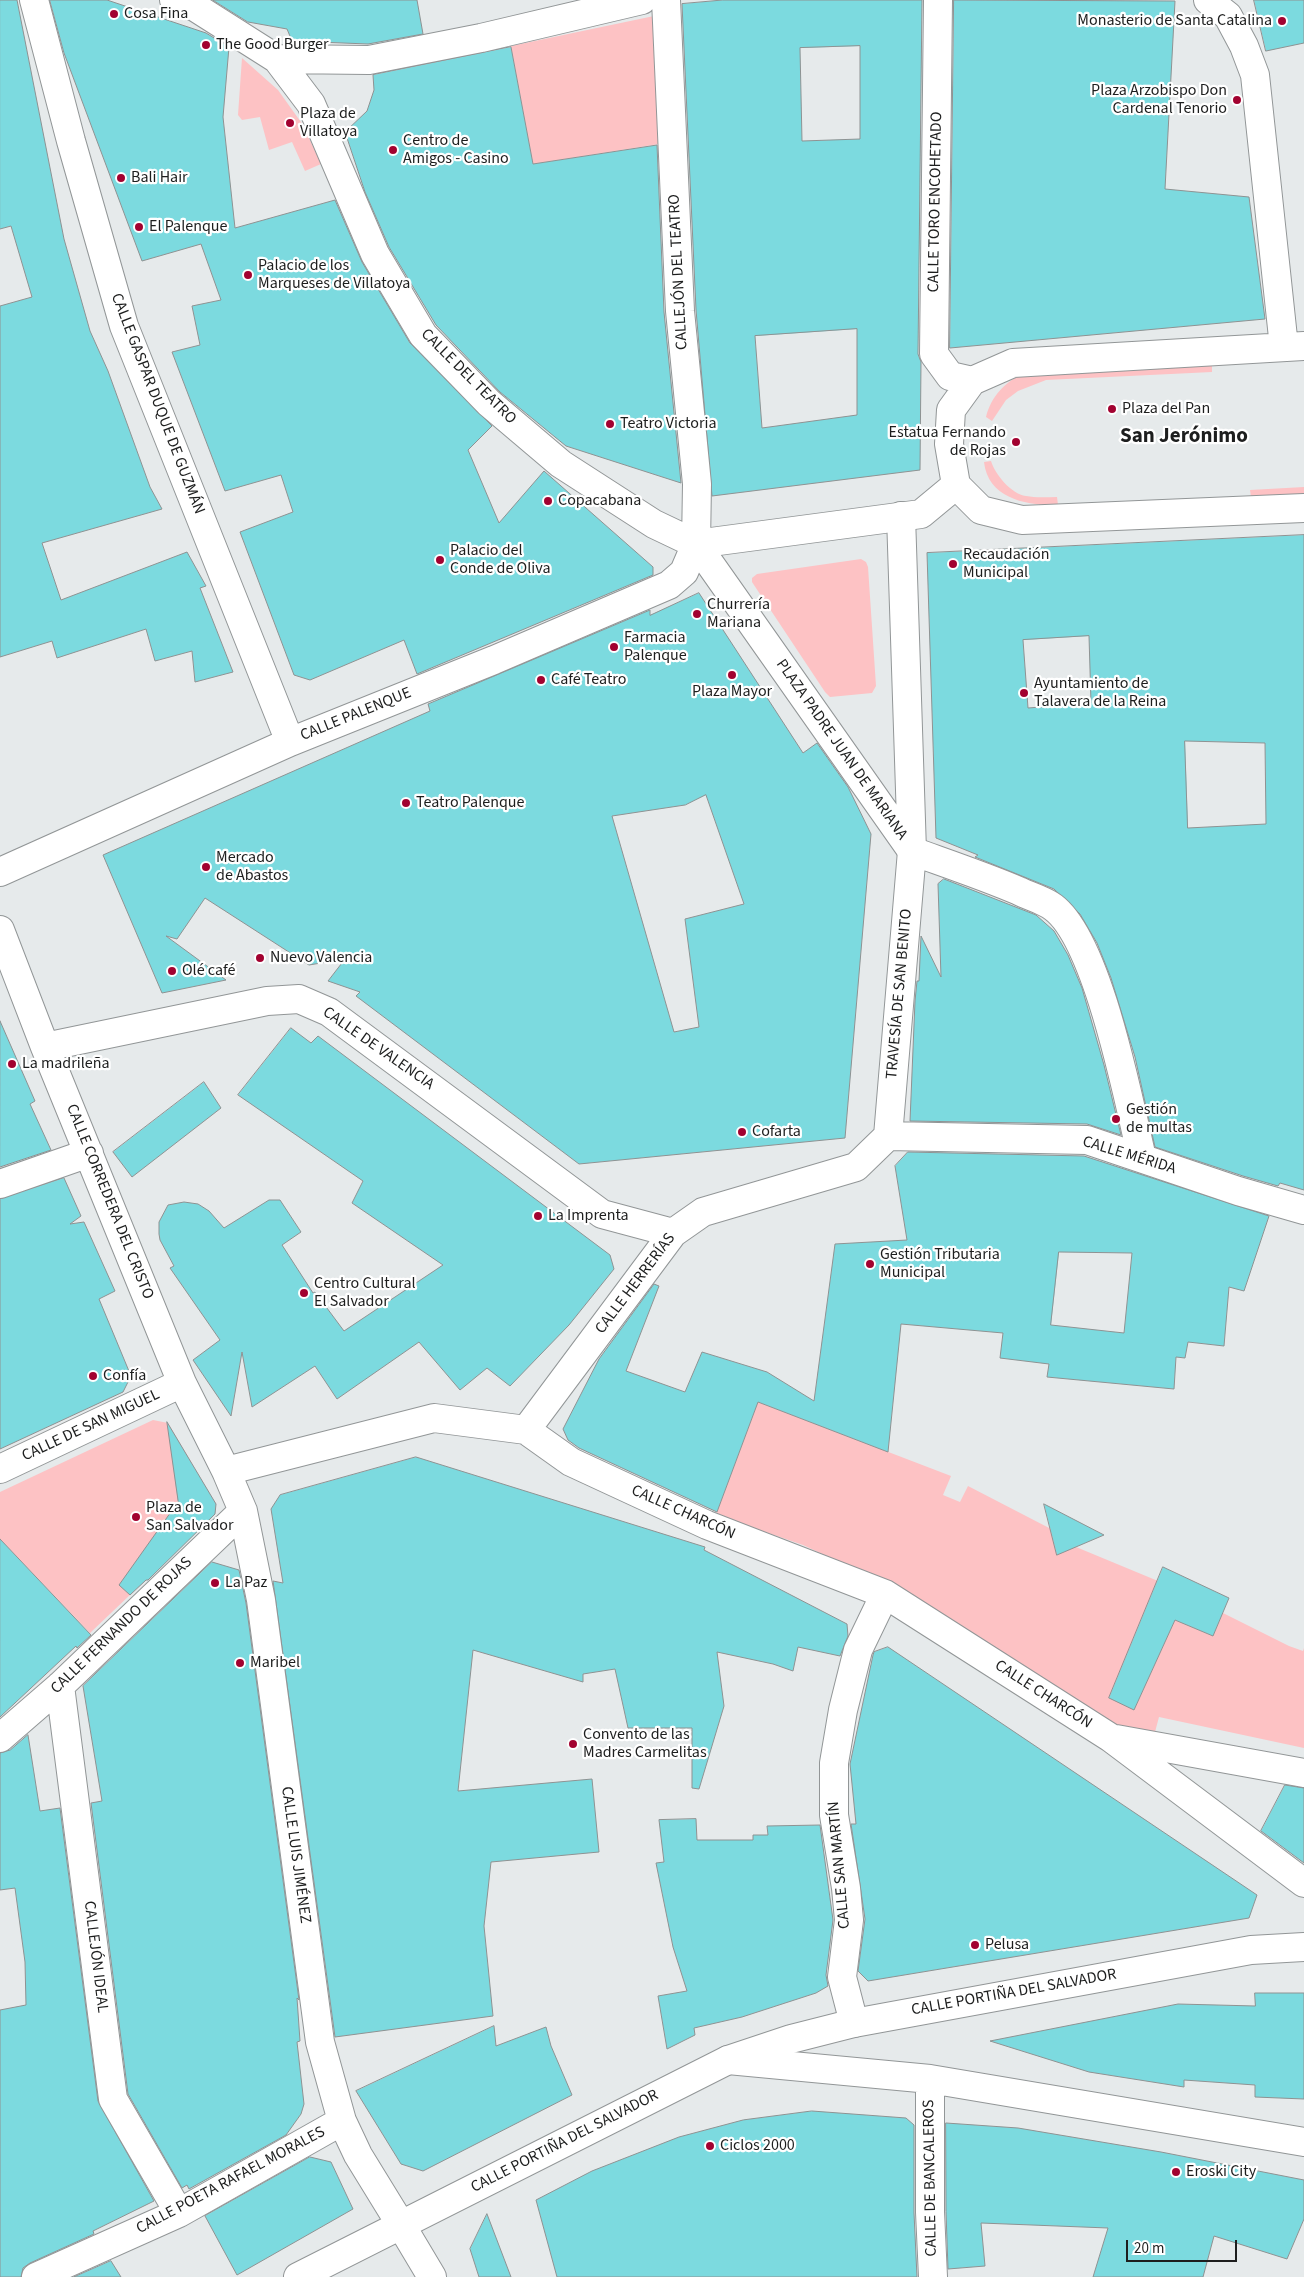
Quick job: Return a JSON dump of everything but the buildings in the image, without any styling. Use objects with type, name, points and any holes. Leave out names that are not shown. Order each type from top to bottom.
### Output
[{"type":"street","name":"CALLE GASPAR DUQUE DE GUZMÁN","points":[[34,0],[71,141],[124,326],[290,742]]},
{"type":"street","points":[[190,2],[277,58],[369,60],[481,38],[642,0]]},
{"type":"street","name":"CALLEJÓN DEL TEATRO","points":[[666,0],[680,311],[697,484],[696,544]]},
{"type":"street","name":"CALLE TORO ENCOHETADO","points":[[938,0],[934,354],[950,376],[972,381]]},
{"type":"street","points":[[1208,0],[1228,16],[1244,46],[1255,75],[1294,347],[1013,364],[972,381],[951,410],[949,444],[956,485],[981,510],[1022,520],[1304,508]]},
{"type":"street","name":"CALLE DEL TEATRO","points":[[277,58],[311,104],[375,254],[423,335],[489,402],[561,464],[654,524],[696,544]]},
{"type":"street","points":[[696,544],[921,514],[956,485]]},
{"type":"street","name":"PLAZA PADRE JUAN DE MARIANA","points":[[900,516],[912,851]]},
{"type":"street","name":"CALLE PALENQUE","points":[[0,872],[290,742],[494,660],[668,584],[684,572],[696,544]]},
{"type":"street","name":"PLAZA PADRE JUAN DE MARIANA","points":[[696,544],[912,851]]},
{"type":"street","points":[[912,851],[995,881],[1051,906],[1074,930],[1093,975],[1115,1042],[1142,1158]]},
{"type":"street","name":"TRAVESÍA DE SAN BENITO","points":[[888,1136],[912,851]]},
{"type":"street","name":"CALLE CORREDERA DEL CRISTO","points":[[0,930],[45,1047],[182,1383],[226,1471]]},
{"type":"street","name":"CALLE DE VALENCIA","points":[[45,1047],[267,1000],[299,999],[329,1012],[366,1038],[602,1214],[673,1233]]},
{"type":"street","name":"CALLE MÉRIDA","points":[[888,1136],[1087,1140],[1238,1191],[1304,1210]]},
{"type":"street","name":"CALLE HERRERÍAS","points":[[526,1430],[673,1233],[703,1212],[856,1167],[888,1136]]},
{"type":"street","points":[[0,1184],[89,1152]]},
{"type":"street","name":"CALLE DE SAN MIGUEL","points":[[0,1469],[182,1383]]},
{"type":"street","name":"CALLE CHARCÓN","points":[[226,1471],[434,1418],[526,1430],[570,1462],[707,1525],[886,1594],[1111,1738],[1304,1883]]},
{"type":"street","name":"CALLE LUIS JIMÉNEZ","points":[[226,1471],[243,1511],[261,1600],[320,2042],[342,2121],[358,2154],[402,2224],[432,2277]]},
{"type":"street","name":"CALLE FERNANDO DE ROJAS","points":[[0,1738],[60,1686],[243,1511]]},
{"type":"street","name":"CALLE SAN MARTÍN","points":[[854,2023],[842,1977],[849,1920],[846,1888],[834,1815],[834,1763],[843,1710],[858,1650],[886,1594]]},
{"type":"street","name":"CALLEJÓN IDEAL","points":[[60,1686],[114,2099],[179,2213]]},
{"type":"street","name":"CALLE CHARCÓN","points":[[1111,1738],[1304,1773]]},
{"type":"street","name":"CALLE PORTIÑA DEL SALVADOR","points":[[298,2277],[728,2060],[791,2038],[854,2023],[1251,1950],[1304,1947]]},
{"type":"street","points":[[728,2060],[930,2079],[1304,2142]]},
{"type":"street","name":"CALLE DE BANCALEROS","points":[[930,2079],[930,2212],[933,2277]]},
{"type":"street","name":"CALLE POETA RAFAEL MORALES","points":[[36,2277],[179,2213],[342,2121]]},
{"type":"shaded area","points":[[654,16],[659,144],[533,164],[511,46]]},
{"type":"shaded area","points":[[242,58],[278,90],[303,125],[321,164],[305,171],[292,142],[269,150],[260,117],[242,120],[238,115]]},
{"type":"shaded area","points":[[1212,363],[1212,372],[1046,380],[1018,391],[1006,400],[992,421],[986,417],[995,396],[1005,385],[1024,374]]},
{"type":"shaded area","points":[[991,461],[996,472],[1015,492],[1030,497],[1057,497],[1058,505],[1022,502],[1001,492],[987,475],[984,462]]},
{"type":"shaded area","points":[[1304,487],[1304,494],[1251,497],[1250,490]]},
{"type":"shaded area","points":[[861,559],[866,562],[868,567],[876,686],[872,693],[830,697],[752,582],[752,578],[757,574]]},
{"type":"shaded area","points":[[758,1402],[951,1476],[943,1495],[960,1502],[968,1486],[1053,1530],[1076,1547],[1158,1581],[1134,1710],[1175,1620],[1213,1636],[1223,1613],[1289,1646],[1303,1651],[1304,1648],[1304,1748],[1159,1717],[1155,1732],[1118,1726],[1087,1714],[852,1568],[803,1545],[716,1515]]},
{"type":"shaded area","points":[[153,1420],[168,1423],[216,1504],[215,1514],[90,1633],[0,1539],[0,1492]]},
{"type":"place","name":"Cosa Fina","points":[[114,14]]},
{"type":"place","name":"Monasterio de Santa Catalina","points":[[1282,21]]},
{"type":"place","name":"The Good Burger","points":[[206,45]]},
{"type":"place","name":"Plaza Arzobispo Don Cardenal Tenorio","points":[[1237,100]]},
{"type":"place","name":"Plaza de Villatoya","points":[[290,123]]},
{"type":"place","name":"Centro de Amigos - Casino","points":[[393,150]]},
{"type":"place","name":"Bali Hair","points":[[121,178]]},
{"type":"place","name":"El Palenque","points":[[139,227]]},
{"type":"place","name":"Palacio de los Marqueses de Villatoya","points":[[248,275]]},
{"type":"place","name":"Plaza del Pan","points":[[1112,409]]},
{"type":"place","name":"Teatro Victoria","points":[[610,424]]},
{"type":"place","name":"Estatua Fernando de Rojas","points":[[1016,442]]},
{"type":"place","name":"Copacabana","points":[[548,501]]},
{"type":"place","name":"Palacio del Conde de Oliva","points":[[440,560]]},
{"type":"place","name":"Recaudación Municipal","points":[[953,564]]},
{"type":"place","name":"Churrería Mariana","points":[[697,614]]},
{"type":"place","name":"Farmacia Palenque","points":[[614,647]]},
{"type":"place","name":"Plaza Mayor","points":[[732,675]]},
{"type":"place","name":"Café Teatro","points":[[541,680]]},
{"type":"place","name":"Ayuntamiento de Talavera de la Reina","points":[[1024,693]]},
{"type":"place","name":"Teatro Palenque","points":[[406,803]]},
{"type":"place","name":"Mercado de Abastos","points":[[206,867]]},
{"type":"place","name":"Nuevo Valencia","points":[[260,958]]},
{"type":"place","name":"Olé café","points":[[172,971]]},
{"type":"place","name":"La madrileña","points":[[12,1064]]},
{"type":"place","name":"Gestión de multas","points":[[1116,1119]]},
{"type":"place","name":"Cofarta","points":[[742,1132]]},
{"type":"place","name":"La Imprenta","points":[[538,1216]]},
{"type":"place","name":"Gestión Tributaria Municipal","points":[[870,1264]]},
{"type":"place","name":"Centro Cultural El Salvador","points":[[304,1293]]},
{"type":"place","name":"Confía","points":[[93,1376]]},
{"type":"place","name":"Plaza de San Salvador","points":[[136,1517]]},
{"type":"place","name":"La Paz","points":[[215,1583]]},
{"type":"place","name":"Maribel","points":[[240,1663]]},
{"type":"place","name":"Convento de las Madres Carmelitas","points":[[573,1744]]},
{"type":"place","name":"Pelusa","points":[[975,1945]]},
{"type":"place","name":"Ciclos 2000","points":[[710,2146]]},
{"type":"place","name":"Eroski City","points":[[1176,2172]]},
{"type":"district","name":"San Jerónimo","points":[[1184,437]]}]
